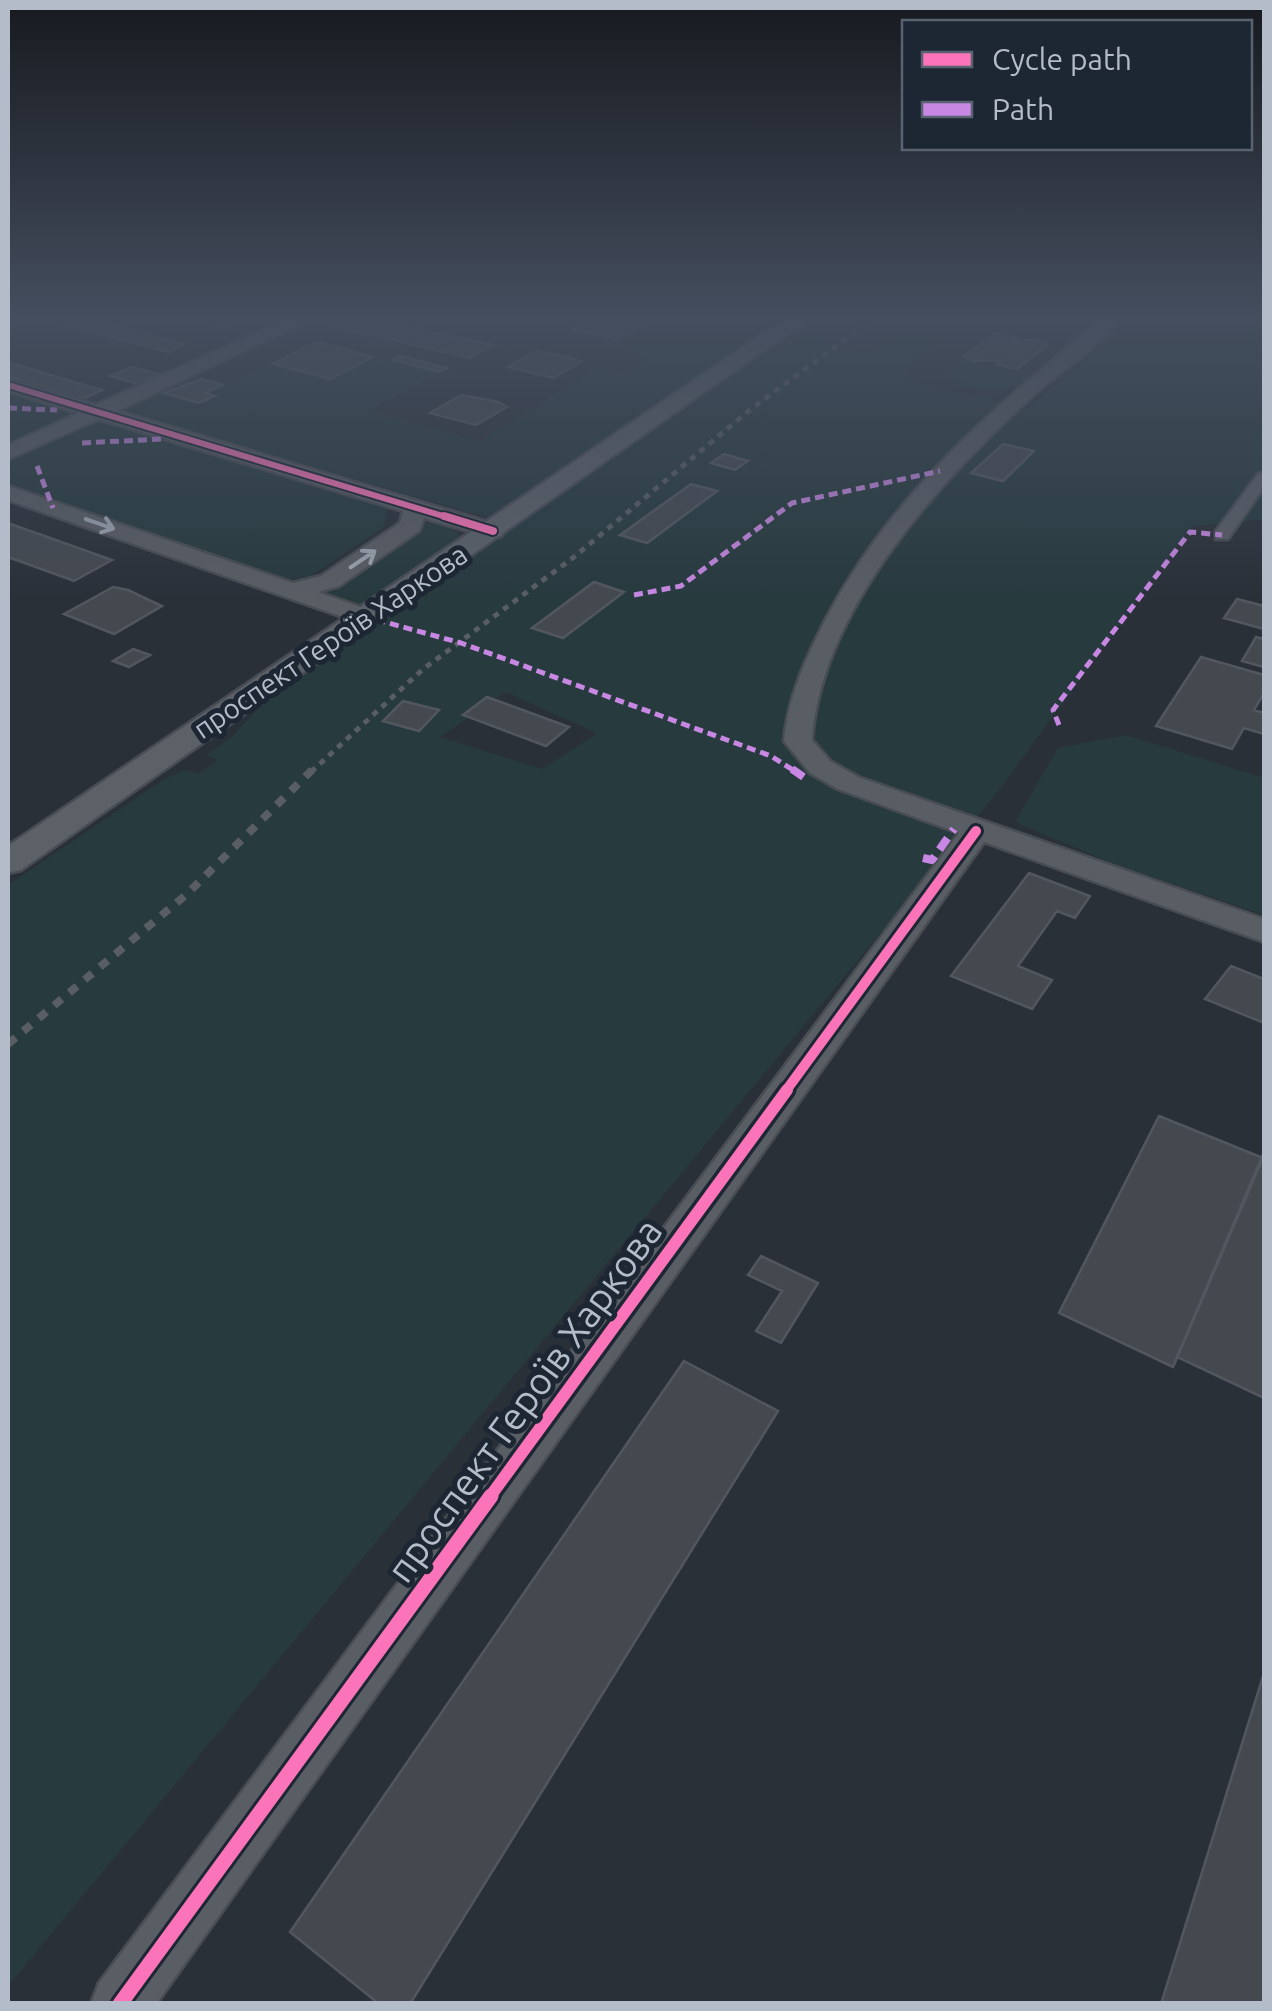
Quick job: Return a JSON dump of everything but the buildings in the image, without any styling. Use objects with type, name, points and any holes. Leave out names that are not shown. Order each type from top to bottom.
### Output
[{"type":"main road","name":"проспект Героїв Харкова","points":[[8,862],[665,412]]},
{"type":"street","points":[[8,453],[94,412]]},
{"type":"street","points":[[99,412],[493,531]]},
{"type":"street","points":[[1002,412],[928,482],[867,564],[814,672],[799,721],[798,742],[820,767],[848,783],[1264,931]]},
{"type":"street","points":[[1222,535],[1264,477]]},
{"type":"street","points":[[8,492],[363,616]]},
{"type":"street","points":[[292,591],[330,581],[398,535],[411,526],[415,507]]},
{"type":"street","name":"проспект Героїв Харкова","points":[[120,2004],[976,831]]},
{"type":"green space","points":[[8,412],[72,412],[387,509],[384,527],[309,577],[266,582],[8,496]]},
{"type":"green space","points":[[121,412],[376,412],[479,441],[526,412],[649,412],[493,519]]},
{"type":"green space","points":[[678,412],[1264,412],[1264,519],[1191,527],[1000,789],[8,1986],[8,885],[163,780],[185,770],[199,774],[218,760],[206,755],[232,737],[261,705]],"holes":[[[506,692],[596,734],[542,769],[440,737]]]},
{"type":"green space","points":[[421,522],[449,527],[463,538],[360,608],[318,595]]},
{"type":"green space","points":[[1126,735],[1264,778],[1264,915],[1119,866],[1015,822],[1058,748]]},
{"type":"railway","points":[[311,772],[422,670],[574,557],[748,412]]},
{"type":"railway","points":[[8,1044],[187,894],[313,769]]},
{"type":"marked path","points":[[82,443],[162,439]]},
{"type":"marked path","points":[[37,466],[53,508]]},
{"type":"marked path","points":[[634,595],[666,592],[697,577],[792,503],[940,471]]},
{"type":"marked path","points":[[1059,725],[1053,710],[1190,532],[1222,535]]},
{"type":"marked path","points":[[363,616],[461,643],[771,756],[805,778]]},
{"type":"marked path","points":[[923,858],[932,860],[954,829]]},
{"type":"cycle path","points":[[97,412],[493,531]]},
{"type":"cycle path","points":[[120,2004],[976,831]]}]
